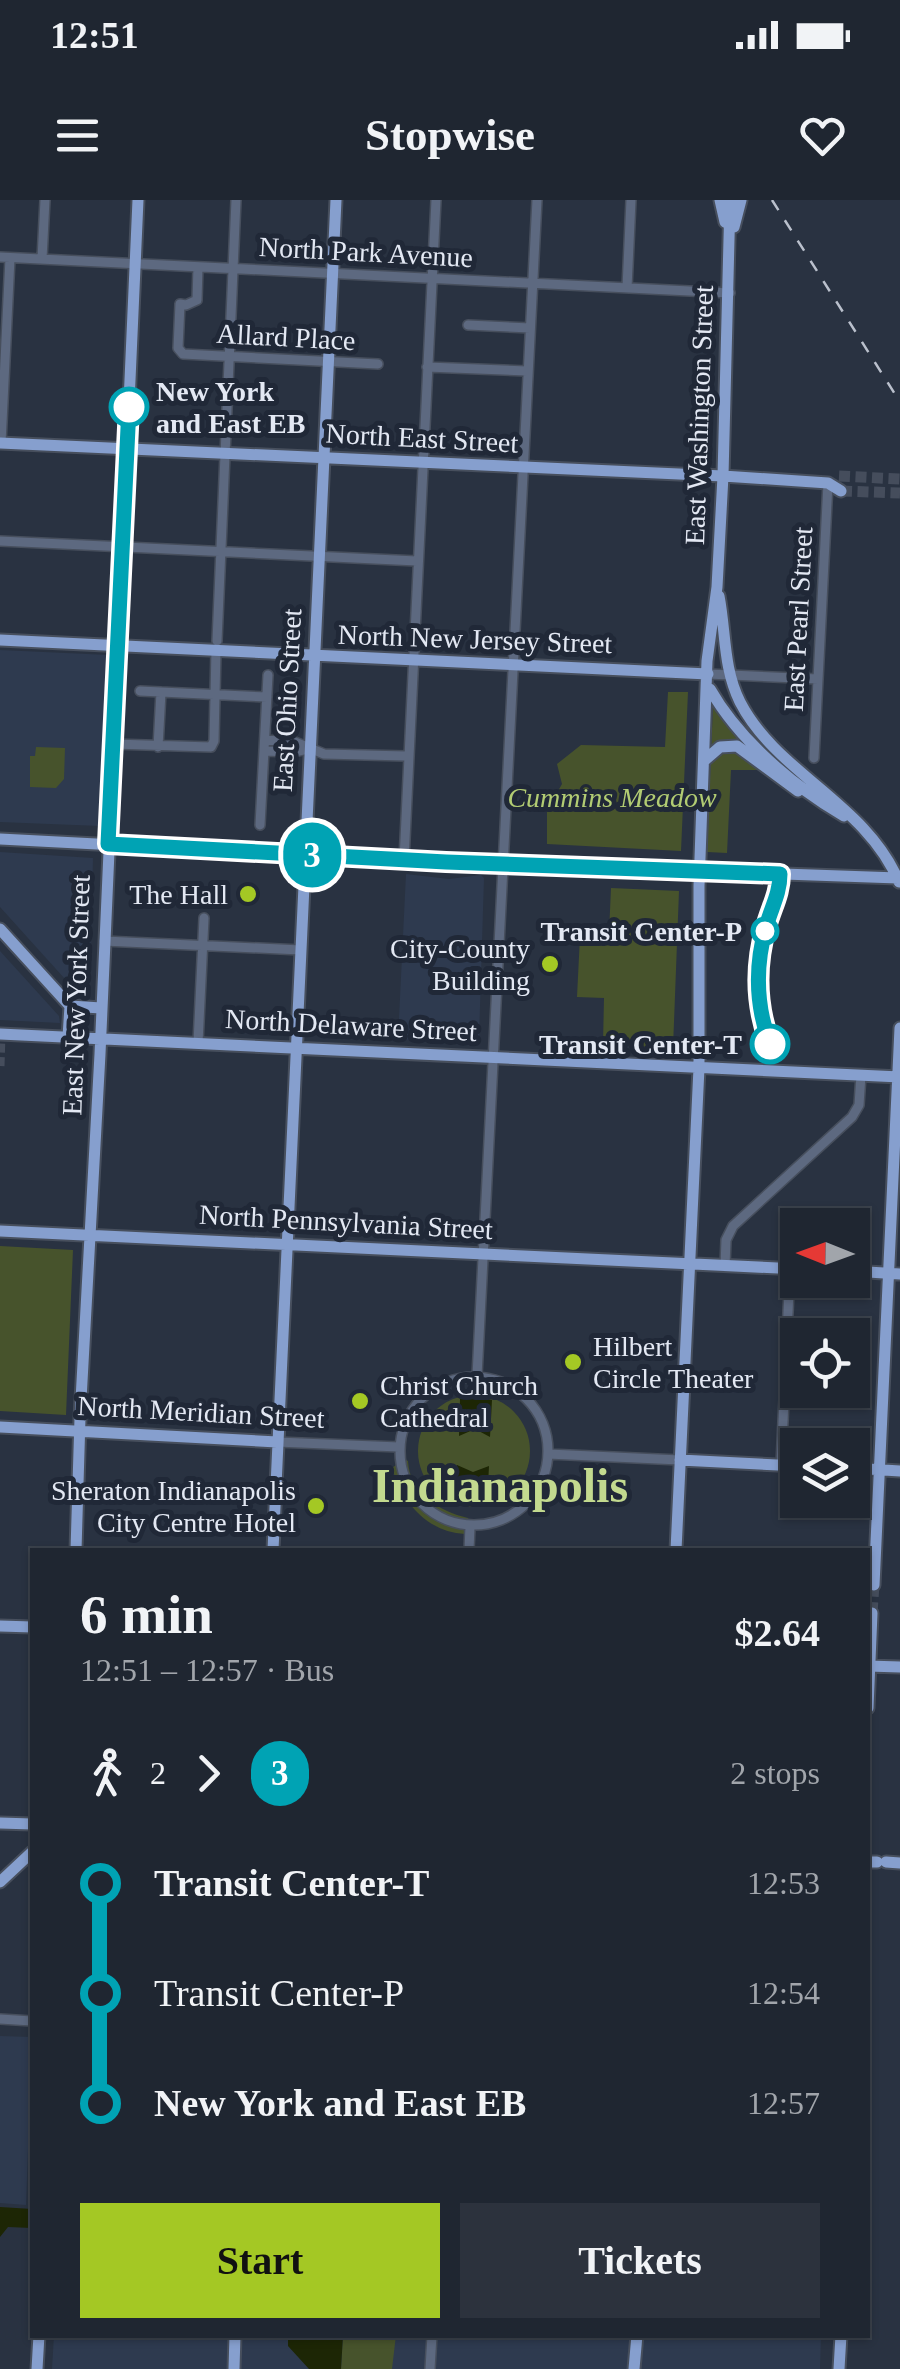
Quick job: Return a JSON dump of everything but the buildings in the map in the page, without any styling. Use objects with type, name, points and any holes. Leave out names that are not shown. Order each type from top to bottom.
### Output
[{"type":"main road","name":"East New York Street","points":[[76,1548],[138,200]]},
{"type":"main road","name":"East Ohio Street","points":[[273,1548],[336,200]]},
{"type":"main road","name":"East Washington Street","points":[[720,200],[730,246]]},
{"type":"main road","name":"East Washington Street","points":[[676,1548],[699,1068],[700,872],[708,674],[723,476],[730,200]]},
{"type":"main road","name":"East Washington Street","points":[[730,246],[741,200]]},
{"type":"main road","name":"North East Street","points":[[1,443],[834,480]]},
{"type":"main road","points":[[834,480],[841,490]]},
{"type":"main road","name":"East Washington Street","points":[[717,587],[729,675],[741,704],[762,734],[865,828]]},
{"type":"main road","name":"North New Jersey Street","points":[[0,640],[217,646],[315,657],[708,674]]},
{"type":"main road","points":[[708,674],[716,698],[756,748],[824,804]]},
{"type":"main road","points":[[705,760],[720,747],[737,746],[797,790],[865,828],[899,881]]},
{"type":"main road","points":[[0,840],[899,881]]},
{"type":"main road","points":[[0,929],[70,1006],[101,1008]]},
{"type":"main road","points":[[68,1037],[70,1006]]},
{"type":"main road","points":[[874,1585],[894,1273],[900,1028]]},
{"type":"main road","name":"North Delaware Street","points":[[0,1034],[899,1075]]},
{"type":"main road","name":"North Pennsylvania Street","points":[[0,1231],[780,1268]]},
{"type":"main road","name":"North Meridian Street","points":[[0,1428],[278,1442]]},
{"type":"main road","points":[[680,1460],[780,1465]]},
{"type":"main road","points":[[870,1469],[900,1471]]},
{"type":"main road","points":[[870,1640],[872,1613]]},
{"type":"main road","points":[[0,1626],[30,1627]]},
{"type":"main road","points":[[870,1666],[900,1668]]},
{"type":"main road","points":[[0,1823],[30,1824]]},
{"type":"main road","points":[[0,1882],[30,1854]]},
{"type":"main road","points":[[877,1862],[900,1863]]},
{"type":"main road","points":[[38,2369],[40,2338]]},
{"type":"main road","points":[[234,2369],[235,2338]]},
{"type":"main road","points":[[634,2369],[637,2338]]},
{"type":"main road","points":[[839,2369],[840,2338]]},
{"type":"street","points":[[42,259],[44,200]]},
{"type":"street","points":[[113,744],[211,748],[214,740],[236,200]]},
{"type":"street","points":[[404,860],[406,756],[436,200]]},
{"type":"street","points":[[477,1376],[536,200]]},
{"type":"street","points":[[627,288],[631,200]]},
{"type":"street","points":[[1,443],[5,258]]},
{"type":"street","name":"North Park Avenue","points":[[5,258],[730,293]]},
{"type":"street","name":"Allard Place","points":[[170,294],[180,304],[196,300],[198,267]]},
{"type":"street","name":"Allard Place","points":[[180,304],[178,348],[183,354],[378,364]]},
{"type":"street","points":[[468,325],[530,328]]},
{"type":"street","points":[[427,366],[527,371]]},
{"type":"street","name":"East Pearl Street","points":[[814,758],[834,480]]},
{"type":"street","points":[[0,542],[417,562]]},
{"type":"street","points":[[260,825],[268,674]]},
{"type":"street","points":[[708,674],[818,679]]},
{"type":"street","points":[[140,690],[267,697]]},
{"type":"street","points":[[158,747],[161,692]]},
{"type":"street","points":[[264,745],[294,752],[310,748],[324,754],[406,756]]},
{"type":"street","points":[[198,1043],[204,918]]},
{"type":"street","points":[[104,940],[301,950]]},
{"type":"street","points":[[725,1266],[726,1240],[732,1226],[854,1114],[861,1075]]},
{"type":"street","points":[[783,1428],[792,1298]]},
{"type":"street","points":[[477,1376],[506,1384],[529,1401],[544,1427],[548,1454],[541,1483],[524,1506],[499,1521],[470,1526],[444,1520],[414,1496],[403,1473],[399,1447],[406,1419],[424,1395],[449,1380],[477,1376]]},
{"type":"street","name":"North Meridian Street","points":[[278,1442],[399,1447]]},
{"type":"street","points":[[548,1454],[680,1460]]},
{"type":"street","points":[[469,1548],[470,1526]]},
{"type":"street","points":[[0,2019],[30,2020]]},
{"type":"street","points":[[430,2369],[432,2338]]},
{"type":"shaded area","points":[[0,650],[109,655],[100,826],[0,822]]},
{"type":"shaded area","points":[[0,852],[93,858],[89,999],[83,999],[0,907]]},
{"type":"shaded area","points":[[406,874],[484,878],[479,1039],[398,1039]]},
{"type":"shaded area","points":[[0,951],[59,1016],[60,1023],[0,1020]]},
{"type":"shaded area","points":[[460,1399],[492,1400],[490,1437],[475,1429],[459,1436]]},
{"type":"shaded area","points":[[457,1465],[473,1472],[489,1466],[487,1503],[456,1502]]},
{"type":"shaded area","points":[[0,2036],[30,2037],[26,2205],[0,2203]]},
{"type":"shaded area","points":[[0,2207],[30,2209],[30,2228],[8,2227],[0,2237]]},
{"type":"shaded area","points":[[54,2338],[821,2338],[820,2369],[52,2369]]},
{"type":"shaded area","points":[[288,2338],[343,2338],[341,2369],[309,2369],[288,2346]]},
{"type":"green space","name":"Cummins Meadow","points":[[668,692],[688,692],[681,851],[547,844],[547,810],[562,784],[557,764],[581,745],[665,747]]},
{"type":"green space","points":[[713,704],[741,740],[737,754],[758,770],[731,770],[727,853],[707,852]]},
{"type":"green space","points":[[36,747],[65,748],[64,779],[56,788],[30,787],[30,756],[35,756]]},
{"type":"green space","points":[[611,888],[679,891],[673,1048],[603,1044],[604,998],[577,997],[580,936],[609,933]]},
{"type":"green space","points":[[0,1246],[73,1250],[66,1415],[0,1411]]},
{"type":"green space","points":[[474,1395],[495,1399],[514,1411],[526,1430],[530,1451],[526,1472],[514,1491],[495,1503],[474,1507],[453,1503],[434,1491],[422,1472],[418,1451],[422,1430],[434,1411],[453,1399]]},
{"type":"green space","points":[[404,1459],[420,1492],[447,1511],[468,1518],[465,1534],[439,1528],[409,1503],[392,1468]]},
{"type":"green space","points":[[343,2338],[396,2338],[392,2369],[341,2369]]},
{"type":"tunnel","points":[[839,476],[900,479]]},
{"type":"tunnel","points":[[841,491],[900,493]]},
{"type":"tunnel","points":[[0,1066],[1,1034]]},
{"type":"tunnel","points":[[872,1613],[874,1585]]},
{"type":"railway","points":[[772,200],[900,402]]},
{"type":"bus line","name":"3","points":[[129,407],[108,844],[780,874],[780,894],[768,920],[758,976],[762,1020],[770,1044]]},
{"type":"place","name":"New York and East EB","points":[[129,407]]},
{"type":"place","name":"The Hall","points":[[248,894]]},
{"type":"place","name":"Transit Center-P","points":[[765,931]]},
{"type":"place","name":"City-County Building","points":[[550,964]]},
{"type":"place","name":"Transit Center-T","points":[[770,1044]]},
{"type":"place","name":"Hilbert Circle Theater","points":[[573,1362]]},
{"type":"place","name":"Christ Church Cathedral","points":[[360,1401]]},
{"type":"place","name":"Sheraton Indianapolis City Centre Hotel","points":[[316,1506]]},
{"type":"district","name":"Indianapolis","points":[[500,1485]]}]
